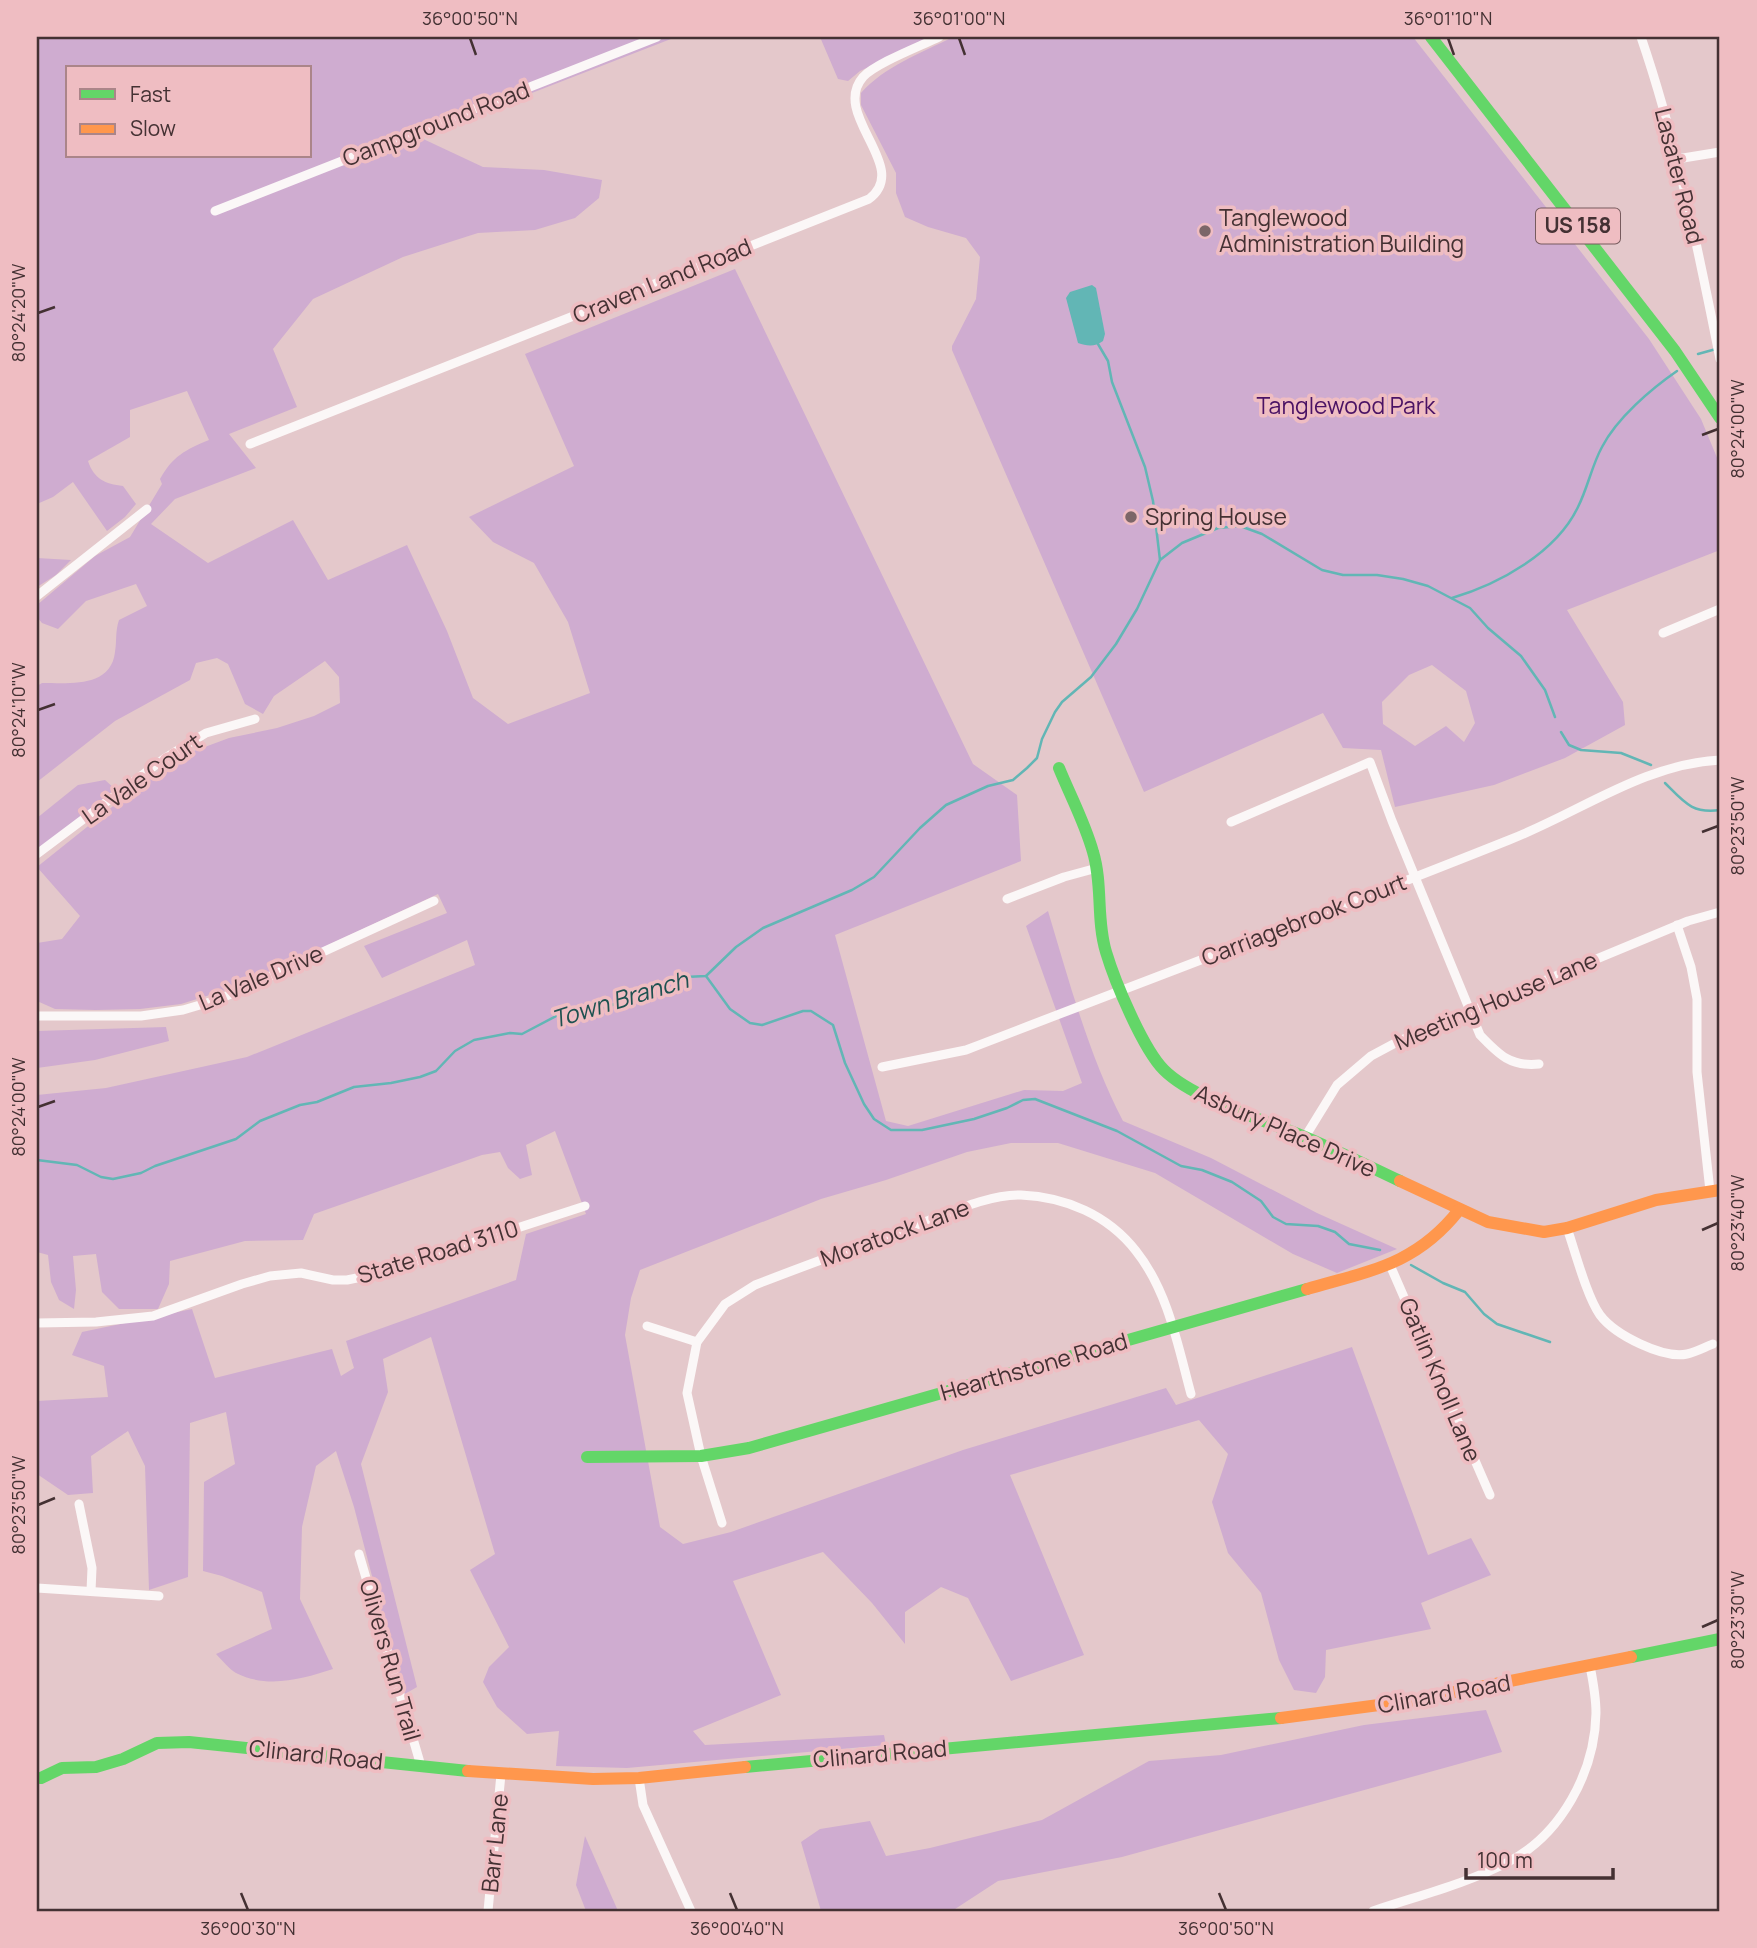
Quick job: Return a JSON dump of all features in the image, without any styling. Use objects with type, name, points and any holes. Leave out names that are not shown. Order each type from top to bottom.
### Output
[{"type":"street","name":"Campground Road","points":[[215,211],[657,37]]},
{"type":"street","name":"Craven Land Road","points":[[250,444],[869,199],[879,190],[883,172],[856,109],[855,96],[859,83],[871,70],[939,37]]},
{"type":"street","name":"US 158","points":[[1431,37],[1675,351],[1720,418]]},
{"type":"street","name":"Lasater Road","points":[[1641,37],[1677,159],[1720,359]]},
{"type":"street","points":[[1677,159],[1720,152]]},
{"type":"street","points":[[37,596],[147,509]]},
{"type":"street","points":[[1663,633],[1720,609]]},
{"type":"street","name":"La Vale Court","points":[[37,854],[165,758],[206,733],[255,719]]},
{"type":"street","name":"Carriagebrook Court","points":[[882,1067],[966,1050],[1531,832],[1630,782],[1662,771],[1720,760]]},
{"type":"street","points":[[1231,822],[1370,762],[1480,1035],[1502,1055],[1524,1066],[1539,1064]]},
{"type":"street","name":"Asbury Place Drive","points":[[1059,768],[1088,836],[1097,868],[1101,932],[1121,991],[1150,1054],[1165,1071],[1191,1090],[1305,1137],[1488,1222],[1544,1231],[1567,1228],[1656,1200],[1715,1191]]},
{"type":"street","points":[[1007,899],[1064,877],[1097,868]]},
{"type":"street","name":"La Vale Drive","points":[[37,1016],[141,1016],[183,1010],[220,999],[434,901]]},
{"type":"street","name":"Meeting House Lane","points":[[1305,1137],[1337,1085],[1371,1056],[1399,1041],[1677,925],[1720,912]]},
{"type":"street","points":[[1677,925],[1691,967],[1697,999],[1697,1072],[1715,1191]]},
{"type":"street","name":"Moratock Lane","points":[[722,1524],[701,1456],[687,1393],[697,1342],[725,1304],[755,1284],[978,1202],[1018,1195],[1059,1200],[1104,1219],[1137,1251],[1160,1290],[1191,1394]]},
{"type":"street","name":"State Road 3110","points":[[37,1323],[96,1322],[153,1315],[270,1276],[301,1273],[333,1280],[347,1280],[376,1274],[585,1206]]},
{"type":"street","name":"Hearthstone Road","points":[[586,1457],[701,1456],[749,1448],[1390,1265],[1416,1253],[1445,1230],[1459,1210]]},
{"type":"street","points":[[1567,1228],[1585,1281],[1601,1315],[1626,1336],[1656,1351],[1685,1354],[1713,1344]]},
{"type":"street","name":"Gatlin Knoll Lane","points":[[1390,1265],[1490,1495]]},
{"type":"street","points":[[647,1326],[697,1342]]},
{"type":"street","points":[[79,1504],[92,1568],[91,1591]]},
{"type":"street","name":"Olivers Run Trail","points":[[359,1554],[421,1766]]},
{"type":"street","points":[[37,1588],[159,1596]]},
{"type":"street","name":"Clinard Road","points":[[41,1778],[62,1768],[96,1767],[124,1759],[157,1743],[189,1742],[501,1774],[593,1779],[639,1778],[1311,1715],[1409,1701],[1720,1639]]},
{"type":"street","points":[[1373,1911],[1501,1866],[1521,1855],[1551,1828],[1574,1795],[1590,1758],[1596,1713],[1590,1666]]},
{"type":"street","name":"Barr Lane","points":[[488,1911],[501,1774]]},
{"type":"street","points":[[639,1778],[643,1805],[691,1911]]},
{"type":"green space","points":[[37,37],[676,37],[419,137],[483,167],[544,170],[602,180],[599,198],[575,218],[535,230],[478,233],[403,257],[313,299],[273,349],[297,407],[229,434],[256,468],[175,499],[151,524],[208,563],[293,520],[328,580],[407,545],[447,631],[473,698],[508,724],[590,693],[568,622],[534,563],[493,542],[469,517],[574,466],[525,354],[735,269],[973,764],[1017,795],[1021,861],[835,935],[886,1121],[908,1126],[1024,1090],[1063,1091],[1082,1083],[1026,926],[1048,911],[1090,1044],[1123,1121],[1211,1158],[1317,1213],[1397,1249],[1337,1273],[1293,1254],[1155,1173],[1058,1143],[1011,1143],[967,1152],[821,1199],[640,1270],[631,1298],[625,1335],[660,1527],[683,1544],[731,1532],[963,1450],[1166,1388],[1176,1405],[1352,1347],[1428,1555],[1471,1538],[1491,1575],[1421,1603],[1431,1629],[1326,1650],[1325,1677],[1316,1693],[1294,1690],[1279,1660],[1261,1593],[1228,1553],[1212,1502],[1228,1454],[1199,1420],[1010,1475],[1084,1655],[1011,1681],[968,1598],[941,1587],[905,1612],[905,1644],[872,1603],[823,1552],[733,1581],[781,1695],[693,1731],[705,1745],[884,1735],[886,1745],[627,1768],[556,1766],[559,1731],[527,1734],[497,1707],[483,1682],[489,1667],[509,1647],[470,1570],[495,1554],[431,1337],[383,1359],[388,1392],[361,1464],[417,1687],[403,1695],[354,1507],[336,1451],[316,1466],[302,1527],[300,1599],[333,1669],[285,1681],[260,1681],[233,1671],[216,1654],[272,1629],[262,1592],[203,1571],[204,1482],[235,1464],[226,1412],[190,1423],[188,1577],[149,1590],[145,1466],[128,1431],[91,1456],[93,1493],[68,1495],[37,1474],[37,1401],[108,1397],[104,1366],[72,1355],[82,1332],[192,1309],[215,1378],[332,1349],[341,1376],[354,1368],[346,1341],[516,1280],[526,1234],[586,1214],[555,1131],[526,1145],[532,1175],[520,1179],[508,1168],[500,1152],[482,1155],[314,1214],[303,1240],[245,1241],[170,1261],[169,1284],[158,1309],[119,1309],[102,1292],[96,1254],[73,1256],[76,1290],[74,1309],[59,1300],[51,1282],[48,1255],[37,1252],[37,1095],[106,1088],[247,1057],[475,965],[467,940],[382,978],[364,946],[447,913],[438,894],[242,985],[181,1004],[140,1009],[96,1010],[55,1009],[37,1001],[37,943],[62,939],[80,916],[37,867],[137,787],[186,754],[229,738],[277,728],[314,716],[340,703],[339,677],[325,661],[274,696],[263,714],[245,704],[228,664],[217,658],[196,663],[190,680],[115,721],[37,782],[37,686],[42,683],[87,681],[106,672],[112,664],[115,652],[119,620],[147,606],[136,584],[86,601],[58,629],[42,623],[37,617],[37,605],[95,556],[130,537],[162,484],[160,479],[170,465],[186,451],[209,440],[187,391],[130,410],[130,437],[88,461],[97,476],[111,484],[123,486],[136,504],[125,517],[107,531],[73,482],[53,497],[37,504]]},
{"type":"green space","points":[[820,37],[932,37],[860,71],[848,81],[838,79]]},
{"type":"green space","name":"Tanglewood Park","points":[[953,37],[1413,37],[1649,339],[1701,419],[1720,465],[1720,550],[1567,610],[1623,702],[1625,725],[1565,758],[1494,785],[1395,807],[1381,750],[1343,748],[1323,713],[1144,792],[952,350],[976,299],[980,257],[966,238],[905,217],[896,193],[896,173],[861,105],[861,93],[881,75]],"holes":[[[1432,665],[1466,691],[1475,723],[1464,742],[1446,726],[1415,746],[1383,724],[1382,702],[1409,675]]]},
{"type":"green space","points":[[37,558],[71,560],[56,575],[37,587]]},
{"type":"green space","points":[[105,780],[115,789],[37,852],[37,818],[78,785]]},
{"type":"green space","points":[[166,1027],[169,1041],[95,1060],[37,1068],[37,1031]]},
{"type":"green space","points":[[1486,1710],[1502,1752],[1122,1857],[998,1881],[952,1911],[821,1911],[801,1842],[820,1829],[870,1821],[886,1856],[930,1848],[1042,1820],[1149,1761],[1221,1755],[1364,1725]]},
{"type":"green space","points":[[585,1836],[618,1911],[586,1911],[576,1885]]},
{"type":"water","points":[[1092,285],[1096,288],[1105,334],[1103,341],[1088,345],[1078,343],[1066,298],[1070,292]]},
{"type":"waterway","points":[[1098,344],[1108,361],[1112,382],[1145,467],[1153,501],[1160,560]]},
{"type":"waterway","points":[[1698,354],[1716,349]]},
{"type":"waterway","points":[[1452,598],[1507,575],[1556,539],[1578,507],[1608,436],[1635,405],[1677,371]]},
{"type":"waterway","name":"Town Branch","points":[[37,1160],[77,1165],[101,1177],[113,1179],[141,1173],[236,1139],[260,1121],[300,1105],[317,1102],[354,1087],[391,1083],[436,1071],[455,1051],[474,1040],[510,1033],[522,1034],[560,1014],[590,1012],[685,977],[706,976],[736,947],[763,928],[852,890],[874,877],[920,828],[946,805],[988,786],[1013,780],[1027,768],[1037,758],[1042,739],[1062,702],[1091,677],[1116,644],[1137,609],[1160,560],[1182,543],[1218,528],[1240,526],[1262,534],[1322,570],[1343,575],[1377,575],[1403,579],[1428,586],[1470,608],[1488,628],[1521,656],[1545,690],[1555,717]]},
{"type":"waterway","points":[[1561,732],[1569,745],[1581,750],[1621,753],[1651,765]]},
{"type":"waterway","points":[[1665,783],[1683,801],[1695,808],[1720,810]]},
{"type":"waterway","points":[[706,976],[730,1009],[750,1023],[762,1025],[803,1011],[811,1011],[833,1025],[845,1063],[864,1104],[874,1119],[891,1130],[922,1130],[974,1119],[1023,1100],[1035,1099],[1117,1131],[1181,1166],[1202,1170],[1232,1182],[1261,1201],[1273,1217],[1286,1224],[1318,1226],[1335,1232],[1349,1244],[1380,1250]]},
{"type":"waterway","points":[[1411,1265],[1465,1292],[1484,1314],[1497,1324],[1550,1342]]},
{"type":"traffic: fast","points":[[1431,37],[1675,351],[1720,418]]},
{"type":"traffic: fast","points":[[1059,768],[1093,852],[1098,877],[1101,927],[1110,965],[1130,1014],[1147,1047],[1164,1070],[1191,1090],[1209,1099],[1311,1139],[1400,1181]]},
{"type":"traffic: fast","points":[[587,1457],[701,1456],[749,1448],[1307,1289]]},
{"type":"traffic: fast","points":[[1631,1657],[1720,1639]]},
{"type":"traffic: fast","points":[[745,1767],[1281,1718]]},
{"type":"traffic: fast","points":[[41,1778],[62,1768],[96,1767],[123,1759],[157,1743],[189,1742],[468,1771]]},
{"type":"traffic: slow","points":[[1400,1181],[1488,1222],[1544,1232],[1567,1228],[1656,1200],[1720,1190]]},
{"type":"traffic: slow","points":[[1307,1289],[1371,1271],[1408,1254],[1426,1243],[1459,1210]]},
{"type":"traffic: slow","points":[[1281,1718],[1409,1701],[1631,1657]]},
{"type":"traffic: slow","points":[[468,1771],[593,1779],[639,1778],[745,1767]]},
{"type":"place","name":"Tanglewood Administration Building","points":[[1205,231]]},
{"type":"place","name":"Spring House","points":[[1131,517]]}]
